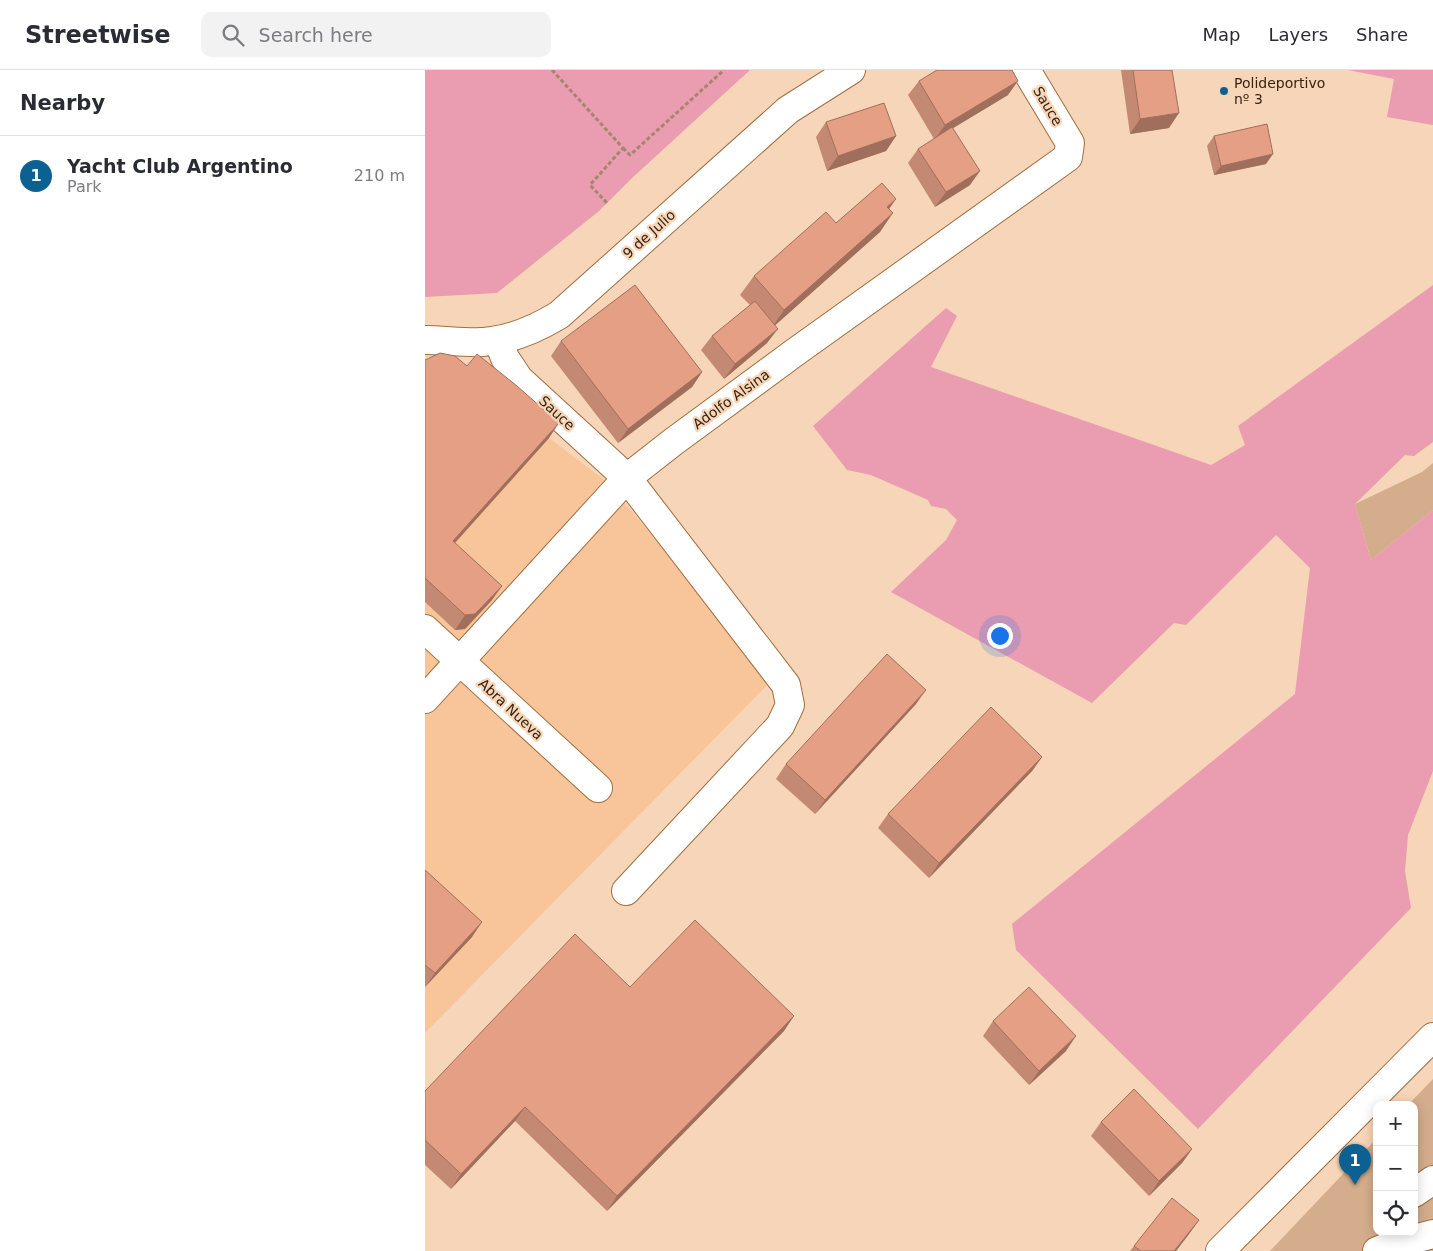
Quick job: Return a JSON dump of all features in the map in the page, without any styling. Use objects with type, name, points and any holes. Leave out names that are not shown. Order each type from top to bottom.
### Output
[{"type":"street","name":"9 de Julio","points":[[425,340],[482,342],[498,340],[538,327],[559,315],[788,110],[851,70]]},
{"type":"street","name":"Sauce","points":[[1026,70],[1070,143]]},
{"type":"street","name":"Adolfo Alsina","points":[[425,699],[627,478],[794,353],[1068,157],[1070,143]]},
{"type":"street","name":"Sauce","points":[[498,340],[505,358],[519,378],[627,478],[786,685],[790,705],[780,726],[627,891]]},
{"type":"street","name":"Abra Nueva","points":[[425,629],[598,788]]},
{"type":"street","points":[[1220,1251],[1433,1037]]},
{"type":"street","points":[[1417,1191],[1433,1180]]},
{"type":"street","points":[[1377,1251],[1433,1234]]},
{"type":"street","points":[[1372,1251],[1382,1236]]},
{"type":"path","points":[[552,70],[630,155],[724,70]]},
{"type":"path","points":[[607,203],[590,184],[623,148]]},
{"type":"shaded area","points":[[425,70],[750,70],[631,179],[599,211],[497,293],[425,297]]},
{"type":"shaded area","points":[[1348,70],[1433,70],[1433,125],[1387,117],[1394,79]]},
{"type":"shaded area","points":[[1433,285],[1433,442],[1414,456],[1405,455],[1355,504],[1371,560],[1433,510],[1433,771],[1408,835],[1405,871],[1411,908],[1198,1129],[1016,950],[1012,924],[1295,694],[1310,568],[1276,535],[1186,625],[1174,623],[1092,703],[891,592],[946,540],[957,520],[946,509],[931,506],[928,500],[871,475],[847,470],[813,426],[946,308],[957,316],[931,367],[1211,465],[1245,445],[1238,426]]},
{"type":"shaded area","points":[[425,371],[507,401],[549,438],[607,482],[773,679],[425,1033]]},
{"type":"shaded area","points":[[1433,463],[1433,510],[1371,560],[1355,504],[1422,472]]},
{"type":"shaded area","points":[[1433,1079],[1433,1251],[1270,1251],[1373,1142],[1373,1236],[1418,1236],[1418,1101],[1412,1101]]},
{"type":"building","points":[[937,70],[1012,70],[1018,81],[945,125],[919,81]]},
{"type":"building","points":[[1133,70],[1172,70],[1179,113],[1140,119]]},
{"type":"building","points":[[884,103],[896,136],[838,156],[826,122]]},
{"type":"building","points":[[1267,124],[1273,154],[1221,166],[1214,136]]},
{"type":"building","points":[[952,127],[980,171],[946,192],[918,149]]},
{"type":"building","points":[[882,183],[896,199],[887,207],[893,213],[784,310],[754,276],[826,212],[836,223]]},
{"type":"building","points":[[635,285],[702,372],[628,429],[561,341]]},
{"type":"building","points":[[755,301],[778,329],[735,364],[712,336]]},
{"type":"building","points":[[440,353],[455,356],[467,366],[477,354],[559,423],[453,541],[502,586],[475,614],[465,615],[425,578],[425,360]]},
{"type":"building","points":[[887,654],[926,690],[825,800],[786,764]]},
{"type":"building","points":[[991,707],[1042,757],[939,863],[888,814]]},
{"type":"building","points":[[425,870],[482,922],[435,973],[425,965]]},
{"type":"building","points":[[695,920],[794,1016],[617,1196],[525,1107],[461,1174],[425,1140],[425,1091],[575,934],[630,987]]},
{"type":"building","points":[[1029,987],[1076,1036],[1039,1071],[993,1021]]},
{"type":"building","points":[[1134,1089],[1192,1149],[1159,1181],[1101,1122]]},
{"type":"building","points":[[1172,1198],[1199,1220],[1174,1251],[1141,1251],[1134,1246]]},
{"type":"place","name":"Polideportivo nº 3","points":[[1224,91]]},
{"type":"place","name":"Yacht Club Argentino","points":[[1355,1185]]}]
